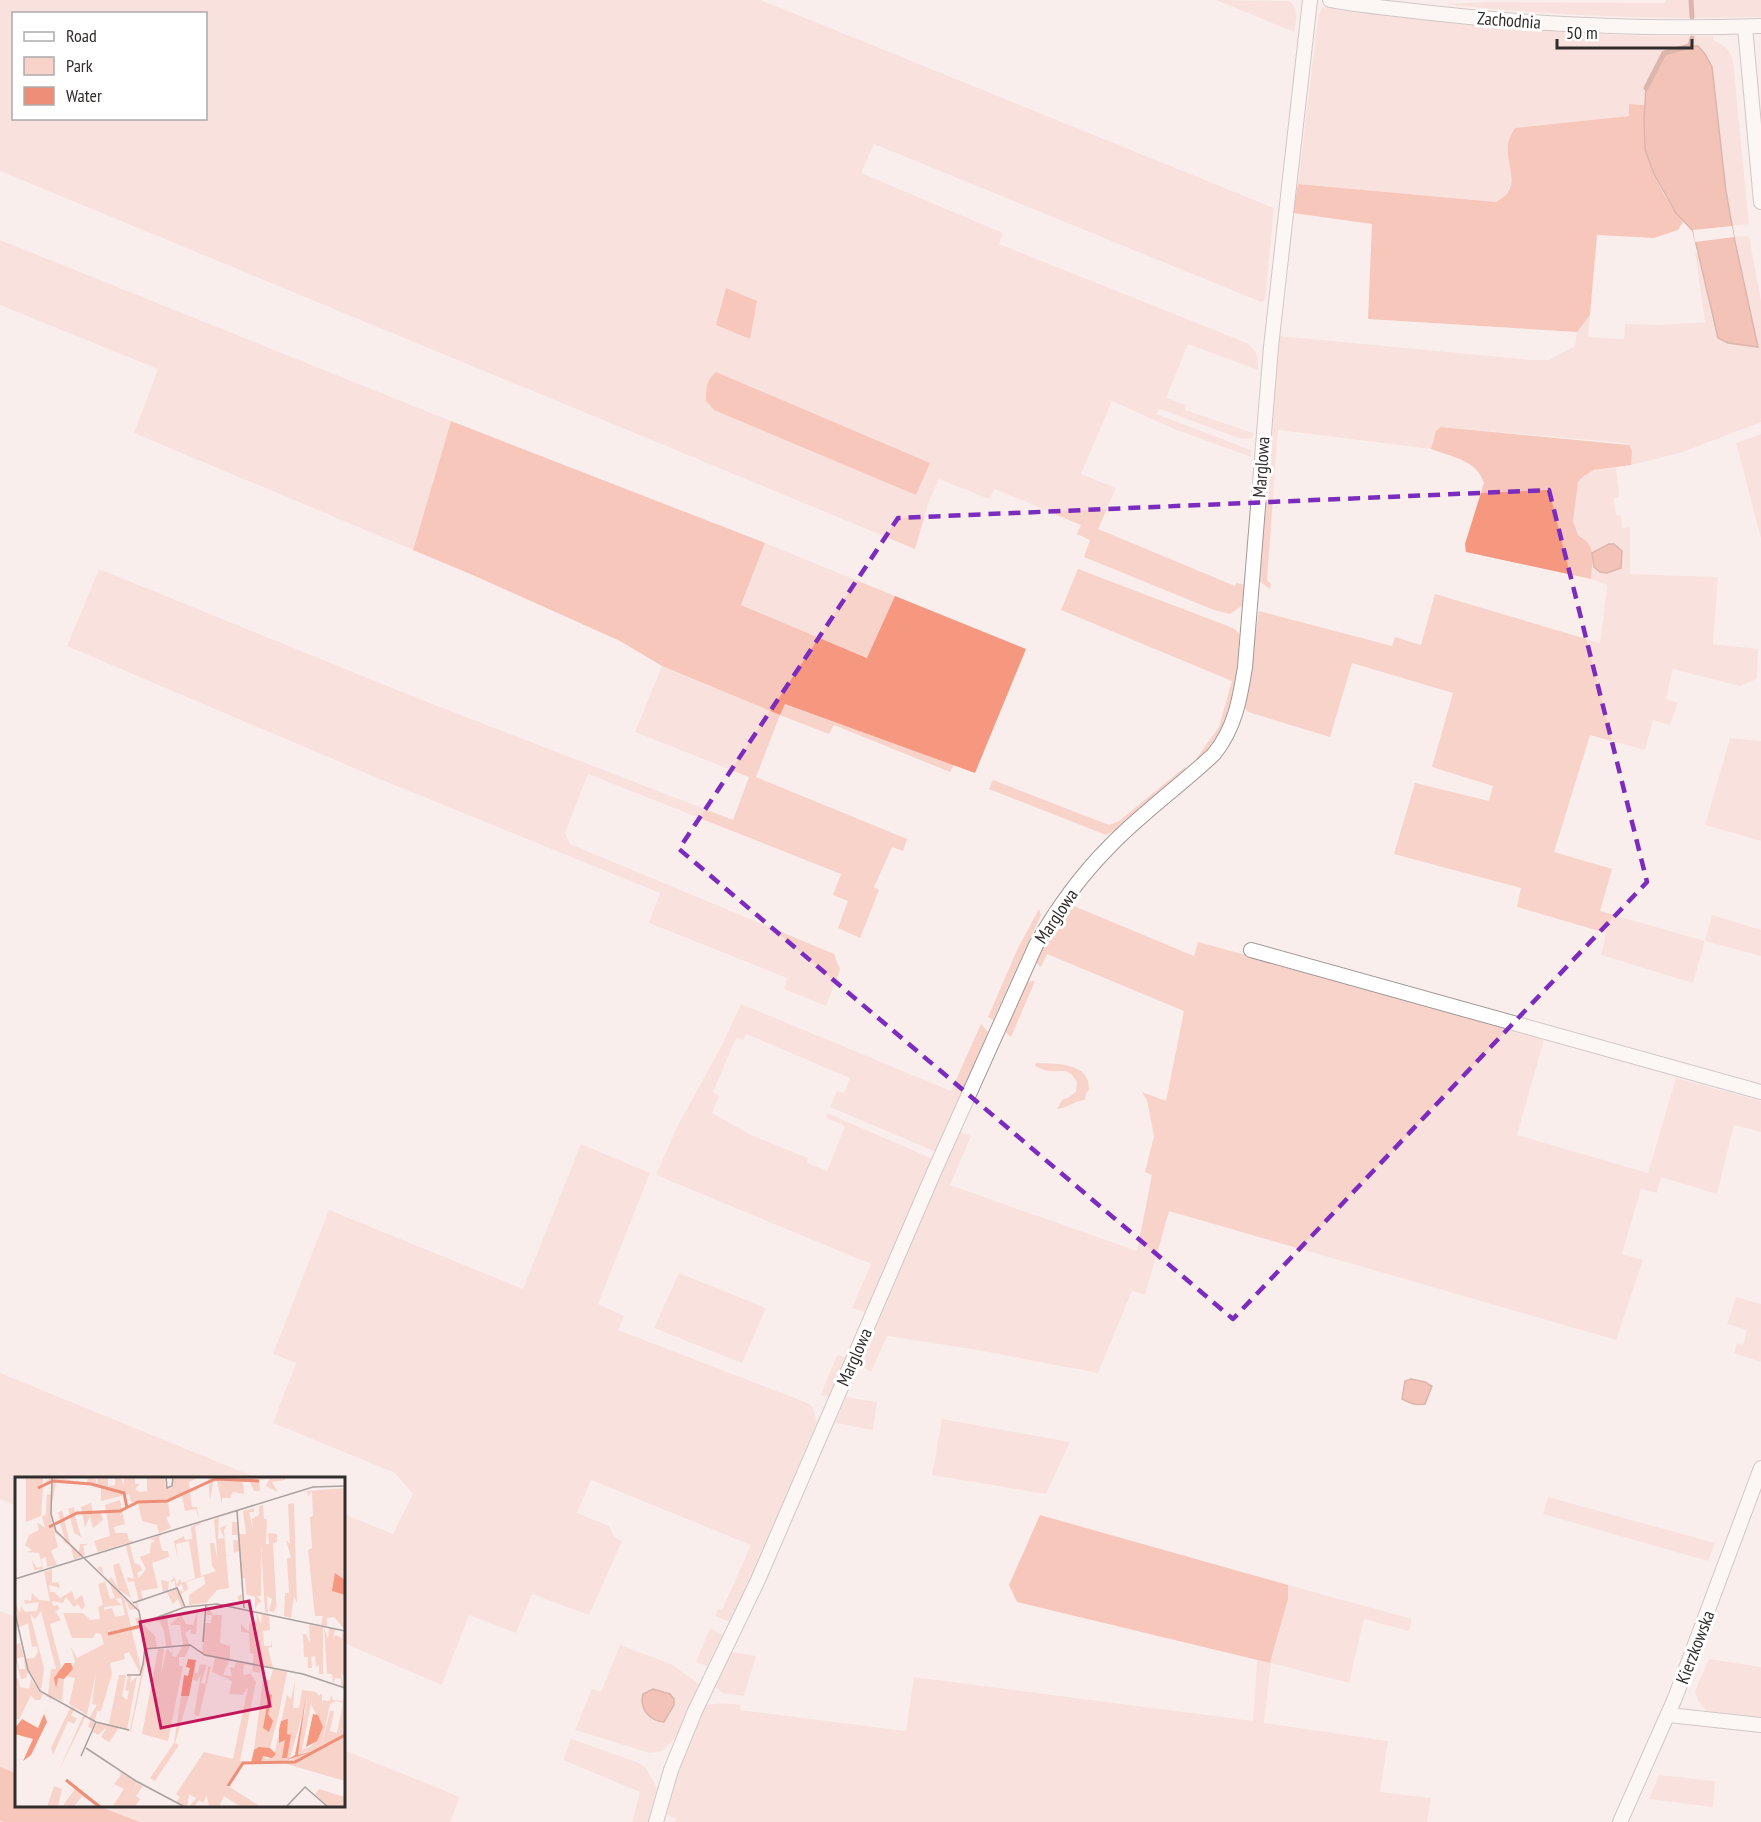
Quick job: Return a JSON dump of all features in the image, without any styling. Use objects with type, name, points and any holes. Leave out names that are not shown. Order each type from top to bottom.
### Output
[{"type":"street","name":"Marglowa","points":[[656,1822],[671,1770],[694,1712],[758,1581],[990,1043],[1036,945],[1074,887],[1105,851],[1214,754],[1225,741],[1233,723],[1240,699],[1245,667],[1271,347],[1310,0]]},
{"type":"street","name":"Zachodnia","points":[[1330,0],[1530,23],[1761,27]]},
{"type":"street","points":[[1745,27],[1761,202]]},
{"type":"street","points":[[1251,950],[1761,1092]]},
{"type":"street","name":"Kierzkowska","points":[[1620,1822],[1669,1715],[1761,1468]]},
{"type":"street","points":[[1669,1715],[1761,1725]]},
{"type":"highlighted area","points":[[1549,490],[1647,882],[1233,1319],[679,849],[898,518]]},
{"type":"green space","points":[[0,0],[761,0],[1274,208],[1265,300],[1261,302],[874,144],[861,173],[1003,233],[999,244],[1247,343],[1258,358],[1258,370],[1188,344],[1166,398],[1186,405],[1185,410],[1253,433],[1252,438],[1241,439],[1160,409],[1156,414],[1251,450],[1251,457],[1174,429],[1112,401],[1081,474],[1116,488],[1098,529],[1235,586],[1236,583],[1246,585],[1243,605],[1230,614],[1214,610],[1084,557],[1090,540],[1077,534],[1081,525],[995,489],[989,499],[939,479],[929,501],[915,549],[0,171]]},
{"type":"green space","points":[[1216,0],[1289,1],[1296,11],[1294,32]]},
{"type":"green space","points":[[1666,0],[1761,0],[1761,17],[1602,16],[1523,12],[1444,4],[1486,2],[1665,3]]},
{"type":"green space","points":[[1322,8],[1470,24],[1567,32],[1713,36],[1713,40],[1728,51],[1733,61],[1749,224],[1732,226],[1705,54],[1698,46],[1690,46],[1646,88],[1645,105],[1629,104],[1629,116],[1515,128],[1509,161],[1512,172],[1510,188],[1504,198],[1496,202],[1298,184],[1318,17]]},
{"type":"green space","points":[[1749,236],[1761,301],[1761,422],[1683,452],[1631,465],[1632,451],[1629,445],[1624,443],[1441,427],[1436,431],[1431,449],[1278,430],[1267,580],[1271,584],[1270,589],[1259,581],[1280,336],[1549,360],[1575,346],[1577,332],[1590,315],[1588,337],[1624,339],[1625,324],[1660,325],[1705,322],[1695,252],[1699,254],[1713,323],[1728,343],[1757,347],[1734,237]]},
{"type":"green space","points":[[0,240],[451,421],[413,550],[134,433],[158,369],[0,305]]},
{"type":"green space","points":[[1761,434],[1761,538],[1736,443]]},
{"type":"green space","points":[[1616,467],[1619,497],[1614,498],[1616,515],[1621,516],[1622,528],[1630,527],[1630,574],[1718,577],[1713,644],[1758,649],[1757,679],[1740,686],[1673,669],[1666,699],[1678,703],[1670,725],[1653,720],[1645,750],[1590,735],[1554,852],[1612,869],[1600,911],[1705,941],[1693,983],[1601,955],[1606,933],[1517,907],[1521,888],[1394,854],[1415,783],[1489,801],[1493,786],[1432,767],[1453,693],[1352,663],[1330,737],[1248,712],[1245,708],[1259,611],[1392,646],[1395,637],[1421,645],[1435,594],[1600,643],[1607,587],[1606,584],[1591,579],[1593,559],[1591,549],[1589,544],[1578,535],[1572,510],[1578,485],[1584,476],[1595,471]]},
{"type":"green space","points":[[765,543],[895,596],[868,658],[741,605]]},
{"type":"green space","points":[[99,569],[417,698],[733,820],[749,777],[635,732],[662,666],[780,715],[756,777],[907,839],[903,851],[892,847],[874,887],[879,890],[860,938],[838,928],[848,901],[833,895],[841,874],[588,774],[565,833],[570,844],[834,954],[840,970],[826,1006],[784,989],[787,978],[649,923],[660,893],[382,780],[67,646]]},
{"type":"green space","points":[[1078,569],[1233,628],[1239,633],[1238,671],[1229,712],[1217,737],[1199,760],[1196,759],[1219,727],[1232,681],[1061,610]]},
{"type":"green space","points":[[785,704],[954,765],[950,772],[834,725],[829,734],[780,715]]},
{"type":"green space","points":[[1730,738],[1761,741],[1761,841],[1705,825]]},
{"type":"green space","points":[[1185,767],[1188,770],[1106,835],[989,789],[993,780],[1109,825],[1119,821]]},
{"type":"green space","points":[[1069,904],[1194,956],[1198,942],[1410,1000],[1544,1040],[1517,1135],[1648,1173],[1676,1078],[1761,1101],[1761,1132],[1734,1125],[1717,1194],[1661,1177],[1657,1193],[1641,1189],[1622,1254],[1643,1260],[1616,1340],[1169,1211],[1145,1295],[1132,1291],[1098,1373],[972,1349],[887,1336],[871,1372],[858,1364],[960,1132],[971,1136],[950,1185],[1137,1251],[1152,1175],[1145,1172],[1154,1136],[1147,1100],[1142,1092],[1166,1101],[1184,1011],[1047,954],[1041,967],[1035,962]]},
{"type":"green space","points":[[1039,909],[1041,915],[993,1020],[988,1017],[1018,948]]},
{"type":"green space","points":[[1712,915],[1761,930],[1761,956],[1705,941]]},
{"type":"green space","points":[[1035,981],[1011,1037],[1004,1031],[1026,982]]},
{"type":"green space","points":[[741,1004],[951,1091],[981,1024],[988,1032],[936,1152],[830,1107],[837,1091],[844,1093],[850,1078],[746,1034],[743,1040],[736,1038],[713,1092],[719,1096],[712,1113],[751,1135],[808,1158],[807,1163],[827,1171],[845,1126],[826,1118],[827,1113],[933,1159],[866,1313],[852,1308],[871,1264],[656,1175],[677,1127],[722,1045]]},
{"type":"green space","points":[[1036,1063],[1071,1066],[1078,1069],[1088,1081],[1089,1090],[1085,1100],[1057,1109],[1063,1099],[1076,1092],[1077,1082],[1068,1072],[1046,1070],[1035,1066]]},
{"type":"green space","points":[[581,1144],[650,1173],[598,1304],[624,1316],[618,1330],[810,1404],[817,1422],[730,1622],[715,1616],[718,1609],[722,1610],[751,1545],[591,1480],[577,1513],[609,1526],[614,1537],[622,1541],[589,1615],[532,1594],[516,1633],[469,1615],[442,1685],[345,1643],[345,1514],[393,1534],[413,1494],[395,1473],[273,1423],[296,1363],[273,1354],[329,1210],[523,1289]]},
{"type":"green space","points":[[679,1273],[766,1308],[742,1363],[654,1328]]},
{"type":"green space","points":[[1736,1297],[1761,1304],[1761,1362],[1734,1353],[1737,1343],[1743,1345],[1747,1330],[1727,1324]]},
{"type":"green space","points":[[837,1355],[846,1358],[829,1397],[821,1395]]},
{"type":"green space","points":[[0,1373],[255,1477],[15,1477],[15,1506],[0,1499]]},
{"type":"green space","points":[[846,1397],[877,1402],[873,1430],[835,1423]]},
{"type":"green space","points":[[942,1419],[1070,1442],[1046,1494],[932,1475]]},
{"type":"green space","points":[[1548,1497],[1715,1543],[1708,1561],[1543,1514]]},
{"type":"green space","points":[[1288,1585],[1412,1619],[1409,1631],[1364,1619],[1349,1683],[1271,1663],[1264,1723],[1388,1741],[1380,1792],[1431,1798],[1427,1822],[675,1822],[676,1819],[665,1814],[679,1768],[704,1705],[723,1703],[741,1705],[740,1710],[906,1731],[914,1677],[1253,1721],[1257,1660],[1271,1662],[1288,1599]]},
{"type":"green space","points":[[0,1611],[15,1617],[15,1773],[0,1767]]},
{"type":"green space","points":[[710,1628],[723,1635],[707,1666],[696,1662]]},
{"type":"green space","points":[[620,1645],[671,1664],[699,1684],[676,1737],[662,1751],[650,1753],[575,1730],[592,1689],[601,1692]]},
{"type":"green space","points":[[731,1652],[756,1656],[744,1696],[723,1693],[714,1686]]},
{"type":"green space","points":[[1709,1659],[1761,1667],[1761,1718],[1707,1711],[1698,1701],[1695,1691]]},
{"type":"green space","points":[[571,1739],[637,1762],[646,1768],[657,1788],[649,1822],[632,1822],[640,1792],[563,1760]]},
{"type":"green space","points":[[345,1750],[460,1797],[450,1822],[140,1822],[101,1807],[345,1807]]},
{"type":"green space","points":[[1659,1775],[1715,1781],[1713,1807],[1649,1799]]},
{"type":"shaded area","points":[[1629,104],[1645,105],[1645,138],[1652,167],[1664,195],[1683,222],[1678,230],[1654,238],[1597,235],[1590,315],[1577,332],[1368,319],[1372,224],[1293,213],[1298,184],[1496,202],[1509,190],[1511,184],[1508,146],[1515,128],[1629,116]]},
{"type":"shaded area","points":[[726,288],[757,301],[750,339],[716,325]]},
{"type":"shaded area","points":[[716,372],[930,463],[916,495],[714,410],[706,401],[706,393],[708,382]]},
{"type":"shaded area","points":[[451,421],[765,543],[741,605],[867,658],[895,596],[1026,649],[975,773],[785,704],[780,715],[662,666],[620,641],[413,550]]},
{"type":"shaded area","points":[[1441,427],[1629,445],[1632,451],[1631,465],[1594,470],[1578,482],[1573,521],[1578,535],[1589,544],[1591,549],[1593,559],[1591,579],[1466,552],[1465,544],[1484,483],[1481,475],[1470,464],[1431,449],[1436,431]]},
{"type":"shaded area","points":[[1040,1515],[1288,1585],[1288,1599],[1270,1663],[1017,1602],[1009,1585]]},
{"type":"shaded area","points":[[0,1767],[15,1773],[15,1807],[101,1807],[140,1822],[3,1822],[0,1821]]},
{"type":"water","points":[[1698,46],[1712,67],[1726,191],[1758,347],[1728,343],[1718,338],[1693,231],[1676,213],[1654,174],[1645,149],[1646,88],[1664,53]]},
{"type":"water","points":[[1609,544],[1614,544],[1622,551],[1621,568],[1607,573],[1600,572],[1594,567],[1592,553]]},
{"type":"water","points":[[1411,1379],[1432,1386],[1425,1404],[1410,1403],[1402,1399],[1405,1381]]},
{"type":"water","points":[[653,1689],[670,1694],[674,1699],[674,1705],[664,1722],[646,1713],[642,1704],[643,1694]]},
{"type":"pier","points":[[1732,226],[1734,237],[1695,242],[1693,230]]},
{"type":"waterway","points":[[1691,0],[1692,17]]},
{"type":"waterway","points":[[1646,88],[1664,53],[1690,46],[1692,38]]}]
